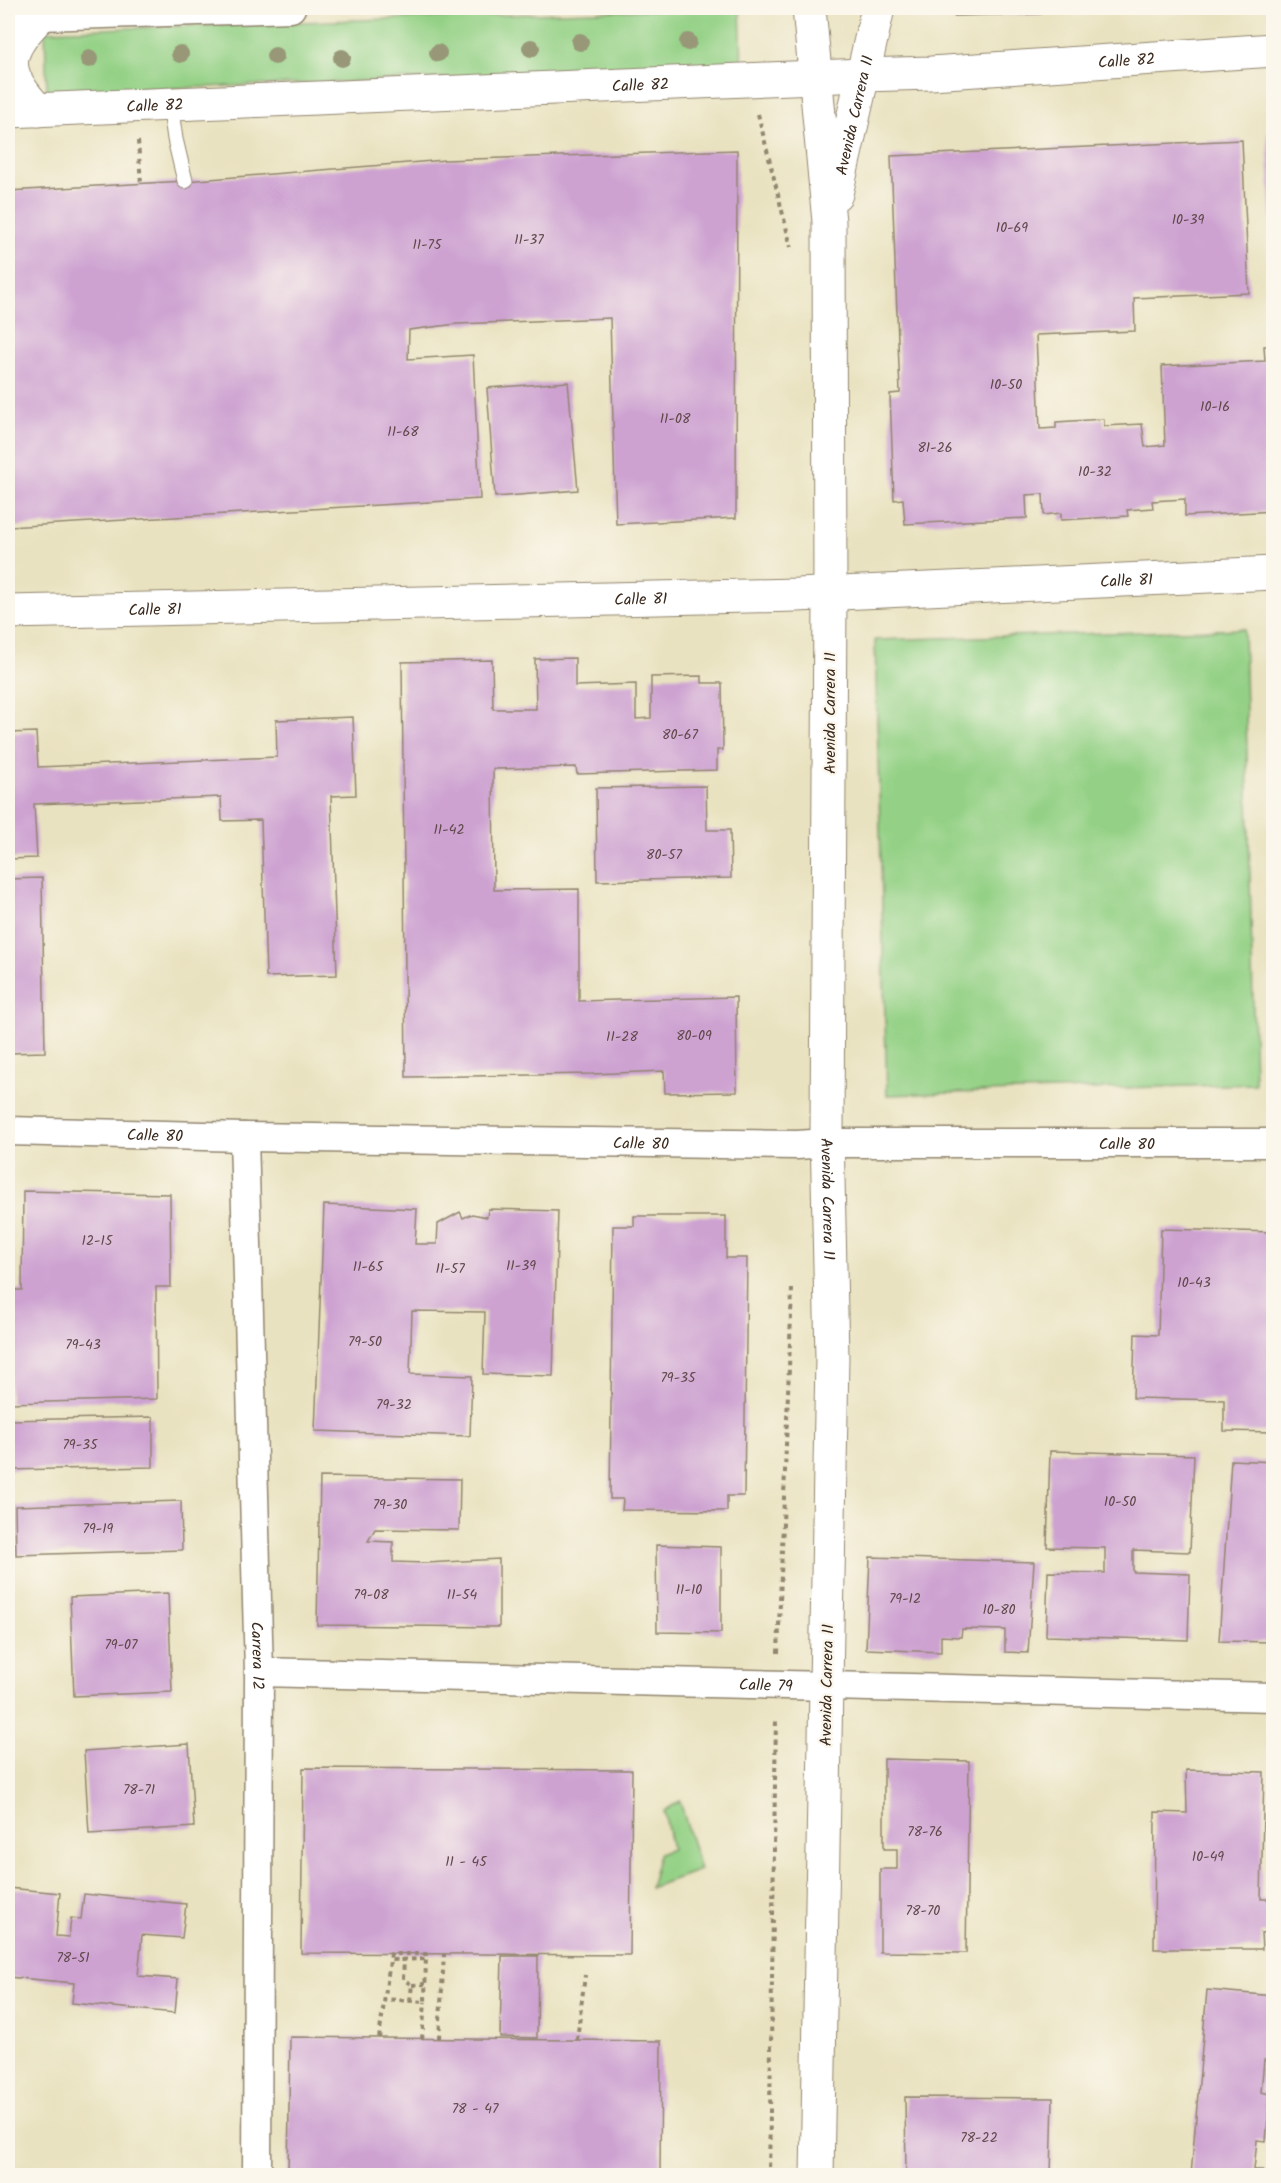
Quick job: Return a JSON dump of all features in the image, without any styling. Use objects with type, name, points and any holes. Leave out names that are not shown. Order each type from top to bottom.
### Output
[{"type":"main road","name":"Avenida Carrera 11","points":[[809,8],[829,222],[831,594],[827,1143],[832,1358],[817,2175]]},
{"type":"main road","name":"Avenida Carrera 11","points":[[829,222],[878,8]]},
{"type":"main road","points":[[22,110],[11,62],[16,42],[42,14]]},
{"type":"main road","name":"Calle 82","points":[[22,110],[931,73],[1274,50]]},
{"type":"main road","name":"Calle 81","points":[[8,612],[831,594],[1274,573]]},
{"type":"street","points":[[8,17],[42,14],[291,8]]},
{"type":"street","name":"Calle 80","points":[[8,1131],[777,1145],[1274,1143]]},
{"type":"street","name":"Carrera 12","points":[[244,1137],[259,1672],[256,2175]]},
{"type":"street","name":"Calle 79","points":[[259,1672],[1274,1697]]},
{"type":"lane","points":[[170,104],[174,139],[185,181]]},
{"type":"path","points":[[138,140],[141,184]]},
{"type":"path","points":[[769,2175],[777,1684],[792,1283]]},
{"type":"path","points":[[379,2038],[391,1954],[426,1954],[422,2038]]},
{"type":"path","points":[[439,2038],[444,1954]]},
{"type":"path","points":[[390,1960],[404,1960],[403,1979],[412,1985],[425,1984]]},
{"type":"path","points":[[577,2040],[585,1975]]},
{"type":"path","points":[[410,2001],[412,1985]]},
{"type":"path","points":[[384,1999],[425,2002]]},
{"type":"green space","points":[[740,8],[742,67],[47,93],[45,31]]},
{"type":"green space","points":[[1244,629],[1255,1084],[887,1095],[875,640]]},
{"type":"green space","points":[[680,1801],[700,1870],[650,1888],[659,1854],[672,1849],[664,1811]]},
{"type":"building","points":[[954,8],[1041,8],[1041,14],[954,16]]},
{"type":"building","points":[[1267,134],[1274,134],[1274,228],[1272,228]]},
{"type":"building","points":[[1242,140],[1249,293],[1134,298],[1135,331],[1036,335],[1040,429],[1056,428],[1056,422],[1104,419],[1104,426],[1142,424],[1145,447],[1165,445],[1162,366],[1265,361],[1264,346],[1274,346],[1274,511],[1185,516],[1185,499],[1152,501],[1153,508],[1127,510],[1128,516],[1061,520],[1061,513],[1044,515],[1043,494],[1026,495],[1027,518],[905,524],[903,499],[894,500],[890,394],[900,393],[891,156]]},
{"type":"building","points":[[737,150],[736,518],[616,524],[610,318],[457,324],[409,330],[408,359],[473,355],[480,499],[8,527],[8,191],[185,181],[445,160]]},
{"type":"building","points":[[568,382],[578,490],[495,497],[487,388]]},
{"type":"building","points":[[575,658],[575,686],[636,684],[636,719],[651,718],[651,677],[702,676],[702,683],[722,683],[723,750],[717,750],[717,770],[577,774],[576,767],[493,769],[494,890],[579,889],[579,1001],[736,997],[737,1092],[665,1093],[664,1071],[406,1077],[402,662],[492,660],[493,709],[536,709],[535,659]]},
{"type":"building","points":[[353,717],[356,795],[331,796],[337,975],[266,977],[261,820],[222,821],[221,797],[34,804],[37,858],[8,859],[8,733],[36,732],[38,767],[277,757],[276,720]]},
{"type":"building","points":[[706,786],[707,830],[730,830],[731,878],[597,881],[596,788]]},
{"type":"building","points":[[42,878],[45,1052],[8,1053],[8,879]]},
{"type":"building","points":[[23,1191],[170,1194],[171,1287],[156,1287],[157,1399],[10,1403],[9,1290],[22,1290]]},
{"type":"building","points":[[324,1205],[417,1209],[415,1244],[437,1244],[438,1224],[460,1212],[463,1218],[472,1214],[487,1217],[488,1209],[558,1211],[553,1376],[483,1374],[485,1312],[412,1311],[410,1374],[472,1376],[470,1436],[315,1431]]},
{"type":"building","points":[[634,1216],[726,1216],[726,1258],[747,1258],[744,1496],[727,1496],[727,1511],[622,1510],[623,1499],[610,1499],[613,1226],[634,1226]]},
{"type":"building","points":[[1161,1229],[1274,1232],[1274,1432],[1224,1431],[1224,1400],[1133,1398],[1135,1334],[1158,1335]]},
{"type":"building","points":[[153,1417],[153,1467],[8,1470],[8,1420]]},
{"type":"building","points":[[1050,1451],[1194,1455],[1190,1552],[1133,1550],[1133,1572],[1190,1574],[1188,1640],[1046,1636],[1048,1572],[1105,1573],[1105,1548],[1047,1547]]},
{"type":"building","points":[[1231,1460],[1274,1462],[1274,1642],[1219,1641]]},
{"type":"building","points":[[320,1477],[460,1479],[459,1530],[375,1529],[368,1541],[393,1542],[393,1562],[426,1563],[499,1559],[499,1627],[317,1625]]},
{"type":"building","points":[[181,1501],[182,1550],[16,1555],[15,1506]]},
{"type":"building","points":[[656,1545],[721,1547],[721,1633],[657,1632]]},
{"type":"building","points":[[870,1557],[1034,1562],[1028,1653],[1005,1652],[1005,1630],[962,1629],[961,1637],[941,1636],[941,1652],[866,1649]]},
{"type":"building","points":[[168,1593],[172,1692],[74,1696],[70,1597]]},
{"type":"building","points":[[189,1744],[194,1827],[89,1834],[84,1751]]},
{"type":"building","points":[[884,1759],[969,1761],[966,1953],[880,1952],[880,1869],[897,1869],[897,1849],[884,1849]]},
{"type":"building","points":[[303,1768],[632,1770],[630,1955],[301,1953]]},
{"type":"building","points":[[1186,1770],[1264,1772],[1261,1899],[1270,1899],[1270,1932],[1261,1933],[1262,1949],[1154,1949],[1155,1812],[1187,1813]]},
{"type":"building","points":[[8,1888],[60,1893],[56,1936],[69,1937],[71,1918],[81,1919],[84,1894],[186,1904],[182,1938],[142,1935],[138,1976],[178,1979],[175,2013],[72,2003],[74,1983],[8,1977]]},
{"type":"building","points":[[502,1956],[538,1956],[537,2038],[500,2037]]},
{"type":"building","points":[[1207,1990],[1274,1996],[1273,2061],[1264,2060],[1261,2092],[1270,2094],[1266,2141],[1257,2140],[1254,2170],[1263,2170],[1263,2175],[1191,2175]]},
{"type":"building","points":[[290,2037],[661,2041],[660,2175],[288,2175]]},
{"type":"building","points":[[905,2097],[1053,2098],[1051,2175],[906,2175]]}]
